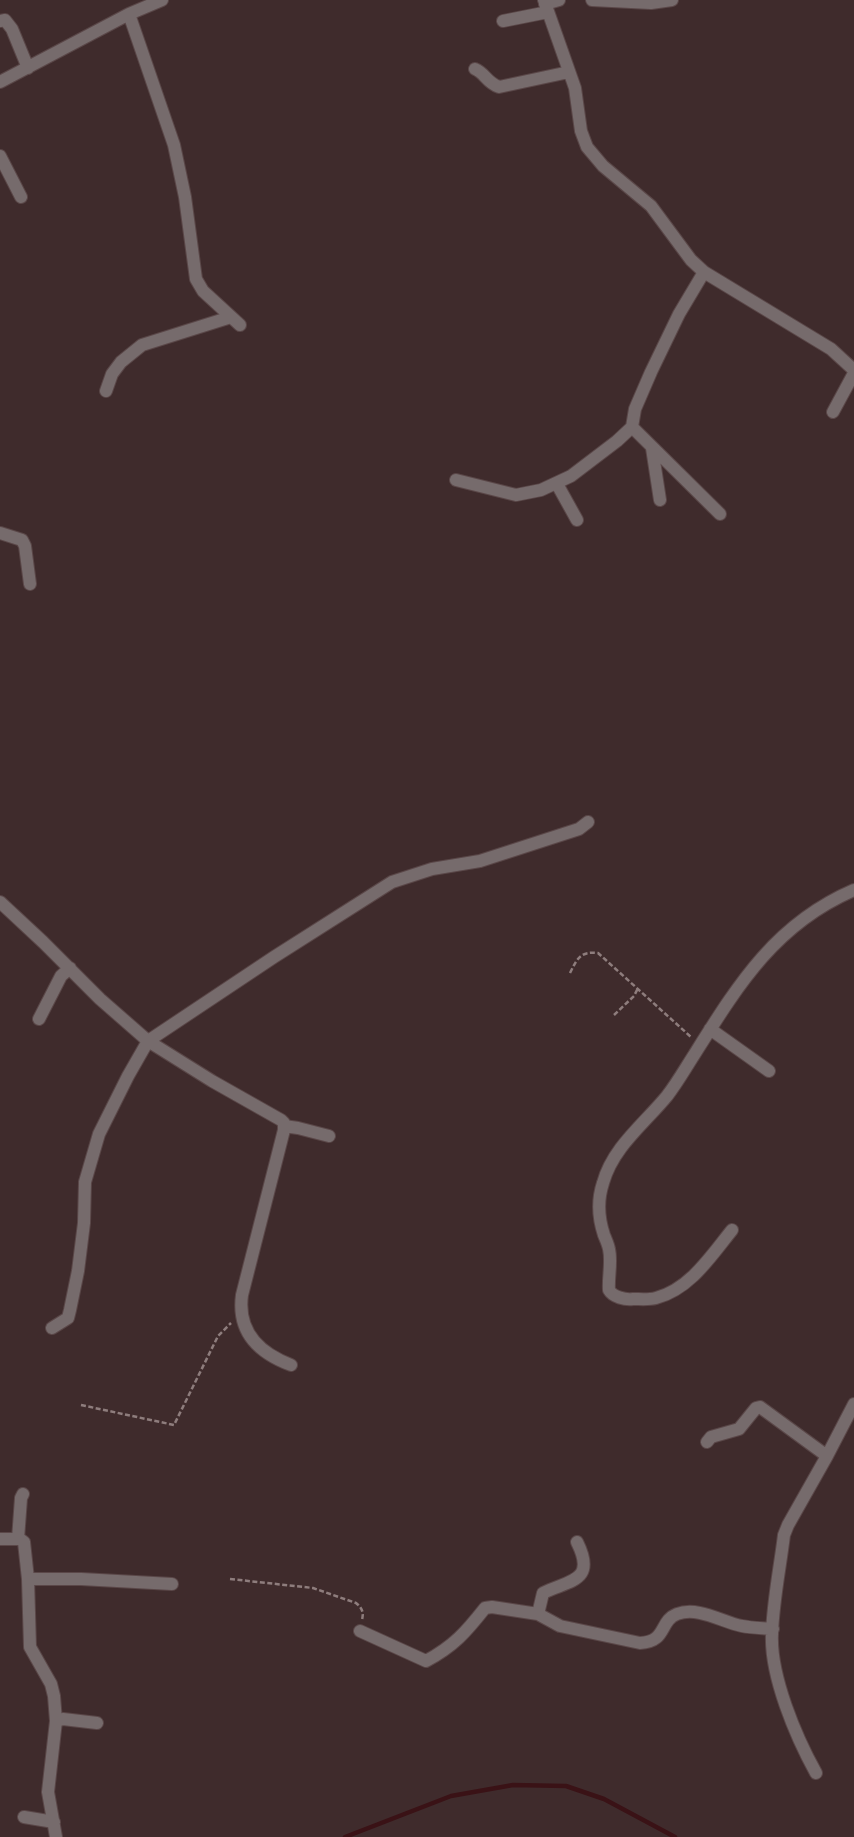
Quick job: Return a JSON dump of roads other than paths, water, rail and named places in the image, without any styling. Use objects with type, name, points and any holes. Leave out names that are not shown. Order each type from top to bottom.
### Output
[{"type":"street","points":[[0,82],[129,14],[162,0]]},
{"type":"street","points":[[503,21],[559,0]]},
{"type":"street","points":[[592,0],[651,3],[672,0]]},
{"type":"street","points":[[546,5],[575,88],[581,131],[588,147],[603,166],[651,206],[691,260],[704,272],[830,349],[854,371],[833,412]]},
{"type":"street","points":[[106,391],[116,368],[125,358],[142,345],[236,321],[203,291],[196,279],[185,197],[174,144],[129,14]]},
{"type":"street","points":[[0,21],[5,20],[12,29],[28,68]]},
{"type":"street","points":[[475,69],[481,71],[491,84],[499,87],[569,72]]},
{"type":"street","points":[[0,156],[21,197]]},
{"type":"street","points":[[456,480],[516,495],[541,490],[571,476],[632,428],[636,409],[651,372],[679,314],[704,272]]},
{"type":"street","points":[[632,428],[720,514]]},
{"type":"street","points":[[652,448],[660,500]]},
{"type":"street","points":[[557,484],[577,520]]},
{"type":"street","points":[[0,533],[22,540],[25,546],[30,584]]},
{"type":"street","points":[[52,1328],[68,1318],[70,1310],[78,1271],[85,1182],[99,1134],[148,1041],[274,957],[392,882],[432,869],[480,861],[579,829],[588,822]]},
{"type":"street","points":[[732,1230],[705,1264],[684,1285],[669,1294],[654,1298],[628,1300],[613,1295],[609,1290],[610,1250],[600,1221],[598,1208],[608,1168],[616,1153],[666,1097],[710,1029],[763,955],[792,926],[819,907],[854,890]]},
{"type":"street","points":[[0,902],[100,999],[148,1041],[212,1081],[281,1120],[284,1126],[242,1295],[241,1314],[248,1333],[261,1349],[277,1360],[291,1365]]},
{"type":"street","points":[[39,1019],[61,976],[70,968]]},
{"type":"street","points":[[710,1029],[769,1071]]},
{"type":"street","points":[[284,1126],[329,1136]]},
{"type":"street","points":[[816,1773],[804,1752],[784,1701],[774,1665],[773,1629],[784,1535],[792,1516],[827,1456],[854,1404]]},
{"type":"street","points":[[707,1442],[711,1438],[739,1429],[756,1408],[760,1407],[827,1456]]},
{"type":"street","points":[[18,1539],[21,1498],[23,1494]]},
{"type":"street","points":[[0,1539],[18,1539],[24,1542],[26,1549],[30,1648],[51,1684],[56,1721],[48,1792],[56,1837]]},
{"type":"street","points":[[538,1614],[543,1593],[566,1585],[575,1580],[580,1574],[583,1568],[582,1553],[576,1542]]},
{"type":"street","points":[[28,1579],[81,1579],[172,1584]]},
{"type":"street","points":[[360,1631],[426,1661],[448,1648],[463,1635],[485,1608],[505,1608],[538,1614],[560,1626],[640,1643],[655,1640],[670,1619],[676,1614],[684,1613],[705,1615],[744,1627],[773,1629]]},
{"type":"street","points":[[56,1721],[97,1722]]},
{"type":"street","points":[[24,1817],[54,1822]]},
{"type":"waterway","points":[[345,1837],[451,1796],[513,1785],[566,1786],[604,1799],[675,1837]]}]
